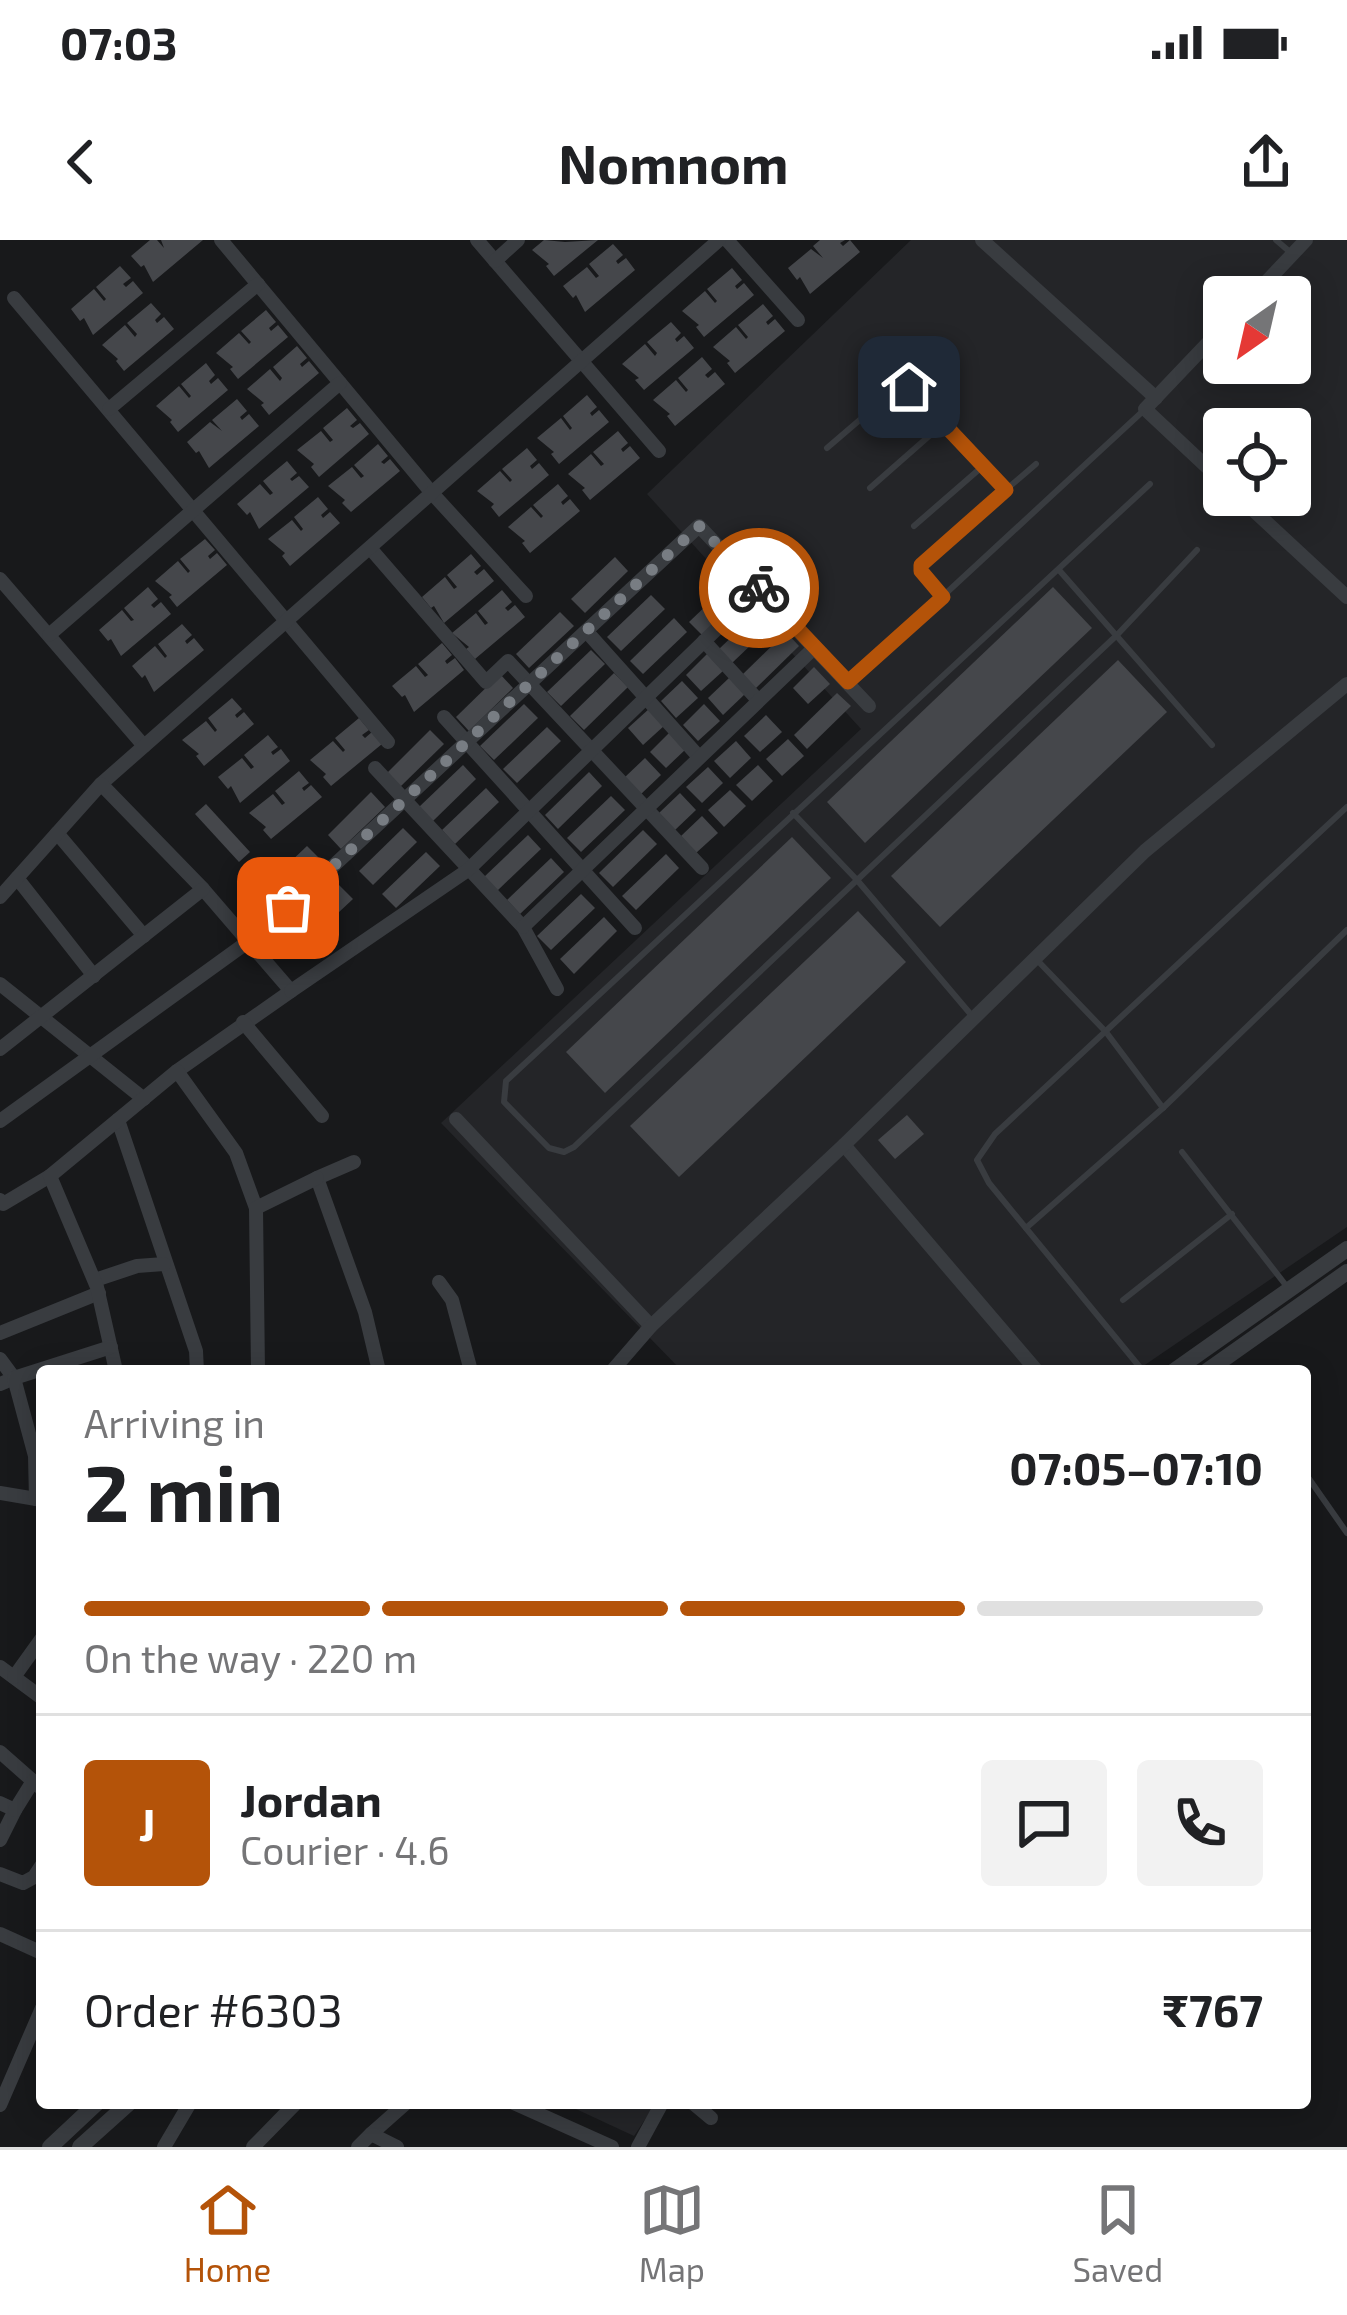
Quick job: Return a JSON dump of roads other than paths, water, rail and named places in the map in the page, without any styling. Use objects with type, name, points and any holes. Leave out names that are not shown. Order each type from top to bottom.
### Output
[{"type":"street","points":[[221,240],[431,492],[526,596]]},
{"type":"street","points":[[477,240],[659,451]]},
{"type":"street","points":[[495,261],[518,240]]},
{"type":"street","points":[[0,897],[101,784],[723,240],[798,320]]},
{"type":"street","points":[[982,240],[1203,461]]},
{"type":"street","points":[[1272,276],[1306,240]]},
{"type":"street","points":[[109,409],[258,284]]},
{"type":"street","points":[[14,298],[388,742]]},
{"type":"street","points":[[1150,404],[1203,348]]},
{"type":"street","points":[[49,635],[340,382]]},
{"type":"street","points":[[1260,516],[1347,597]]},
{"type":"street","points":[[0,1120],[249,941],[467,745],[699,526],[869,706]]},
{"type":"street","points":[[370,548],[486,682],[508,661],[702,868]]},
{"type":"street","points":[[0,579],[144,746]]},
{"type":"street","points":[[1,1204],[50,1176],[243,1022],[468,870],[759,588]]},
{"type":"street","points":[[588,633],[699,757]]},
{"type":"street","points":[[704,641],[758,699]]},
{"type":"street","points":[[523,927],[813,649]]},
{"type":"street","points":[[617,1365],[651,1326],[1145,851],[1347,684]]},
{"type":"street","points":[[443,717],[635,928]]},
{"type":"street","points":[[375,768],[523,927],[556,989]]},
{"type":"street","points":[[101,784],[203,889],[291,991]]},
{"type":"street","points":[[57,833],[144,936]]},
{"type":"street","points":[[17,878],[94,976]]},
{"type":"street","points":[[0,1049],[203,889]]},
{"type":"street","points":[[0,985],[144,1100]]},
{"type":"street","points":[[243,1022],[322,1116]]},
{"type":"street","points":[[177,1071],[236,1153],[256,1208],[258,1365]]},
{"type":"street","points":[[456,1119],[651,1326]]},
{"type":"street","points":[[118,1120],[196,1351],[197,1365]]},
{"type":"street","points":[[844,1145],[1032,1365]]},
{"type":"street","points":[[256,1208],[355,1162]]},
{"type":"street","points":[[50,1176],[97,1286],[115,1365]]},
{"type":"street","points":[[317,1178],[365,1312],[378,1365]]},
{"type":"street","points":[[1182,1365],[1347,1249]]},
{"type":"street","points":[[0,1334],[137,1266],[164,1264]]},
{"type":"street","points":[[1229,1365],[1347,1272]]},
{"type":"street","points":[[439,1282],[452,1300],[469,1365]]},
{"type":"street","points":[[56,1365],[111,1347]]},
{"type":"street","points":[[0,1359],[36,1467]]},
{"type":"street","points":[[7,1381],[36,1372]]},
{"type":"street","points":[[0,1493],[36,1499]]},
{"type":"street","points":[[14,1677],[36,1646]]},
{"type":"street","points":[[0,1667],[36,1694]]},
{"type":"street","points":[[0,1752],[36,1783]]},
{"type":"street","points":[[0,1840],[7,1806],[36,1786]]},
{"type":"street","points":[[0,1874],[23,1882],[36,1874]]},
{"type":"street","points":[[0,1934],[36,1950]]},
{"type":"street","points":[[0,2105],[36,2022]]},
{"type":"street","points":[[50,2147],[91,2109]]},
{"type":"street","points":[[86,2146],[123,2109]]},
{"type":"street","points":[[164,2147],[186,2109]]},
{"type":"street","points":[[253,2147],[290,2109]]},
{"type":"street","points":[[358,2147],[399,2109]]},
{"type":"street","points":[[527,2109],[612,2147]]},
{"type":"street","points":[[638,2147],[659,2109]]},
{"type":"street","points":[[700,2109],[711,2118]]},
{"type":"street","points":[[371,2134],[398,2147]]},
{"type":"lane","points":[[1276,240],[1293,254]]},
{"type":"lane","points":[[827,448],[890,394],[909,387],[1006,490]]},
{"type":"lane","points":[[848,682],[1150,404]]},
{"type":"lane","points":[[869,488],[945,422]]},
{"type":"lane","points":[[943,597],[921,565],[1036,464]]},
{"type":"lane","points":[[914,526],[984,465]]},
{"type":"lane","points":[[1150,484],[506,1081],[505,1102],[549,1148],[564,1152],[574,1147],[1117,635],[1197,550]]},
{"type":"lane","points":[[1059,570],[1211,745]]},
{"type":"lane","points":[[1138,1365],[989,1183],[977,1160],[995,1134],[1347,807]]},
{"type":"lane","points":[[793,812],[973,1017]]},
{"type":"lane","points":[[1025,1228],[1163,1108],[1347,930]]},
{"type":"lane","points":[[1034,958],[1106,1031],[1163,1108]]},
{"type":"lane","points":[[1182,1152],[1301,1305]]},
{"type":"lane","points":[[1123,1300],[1232,1214]]},
{"type":"lane","points":[[1311,1482],[1347,1533]]}]
